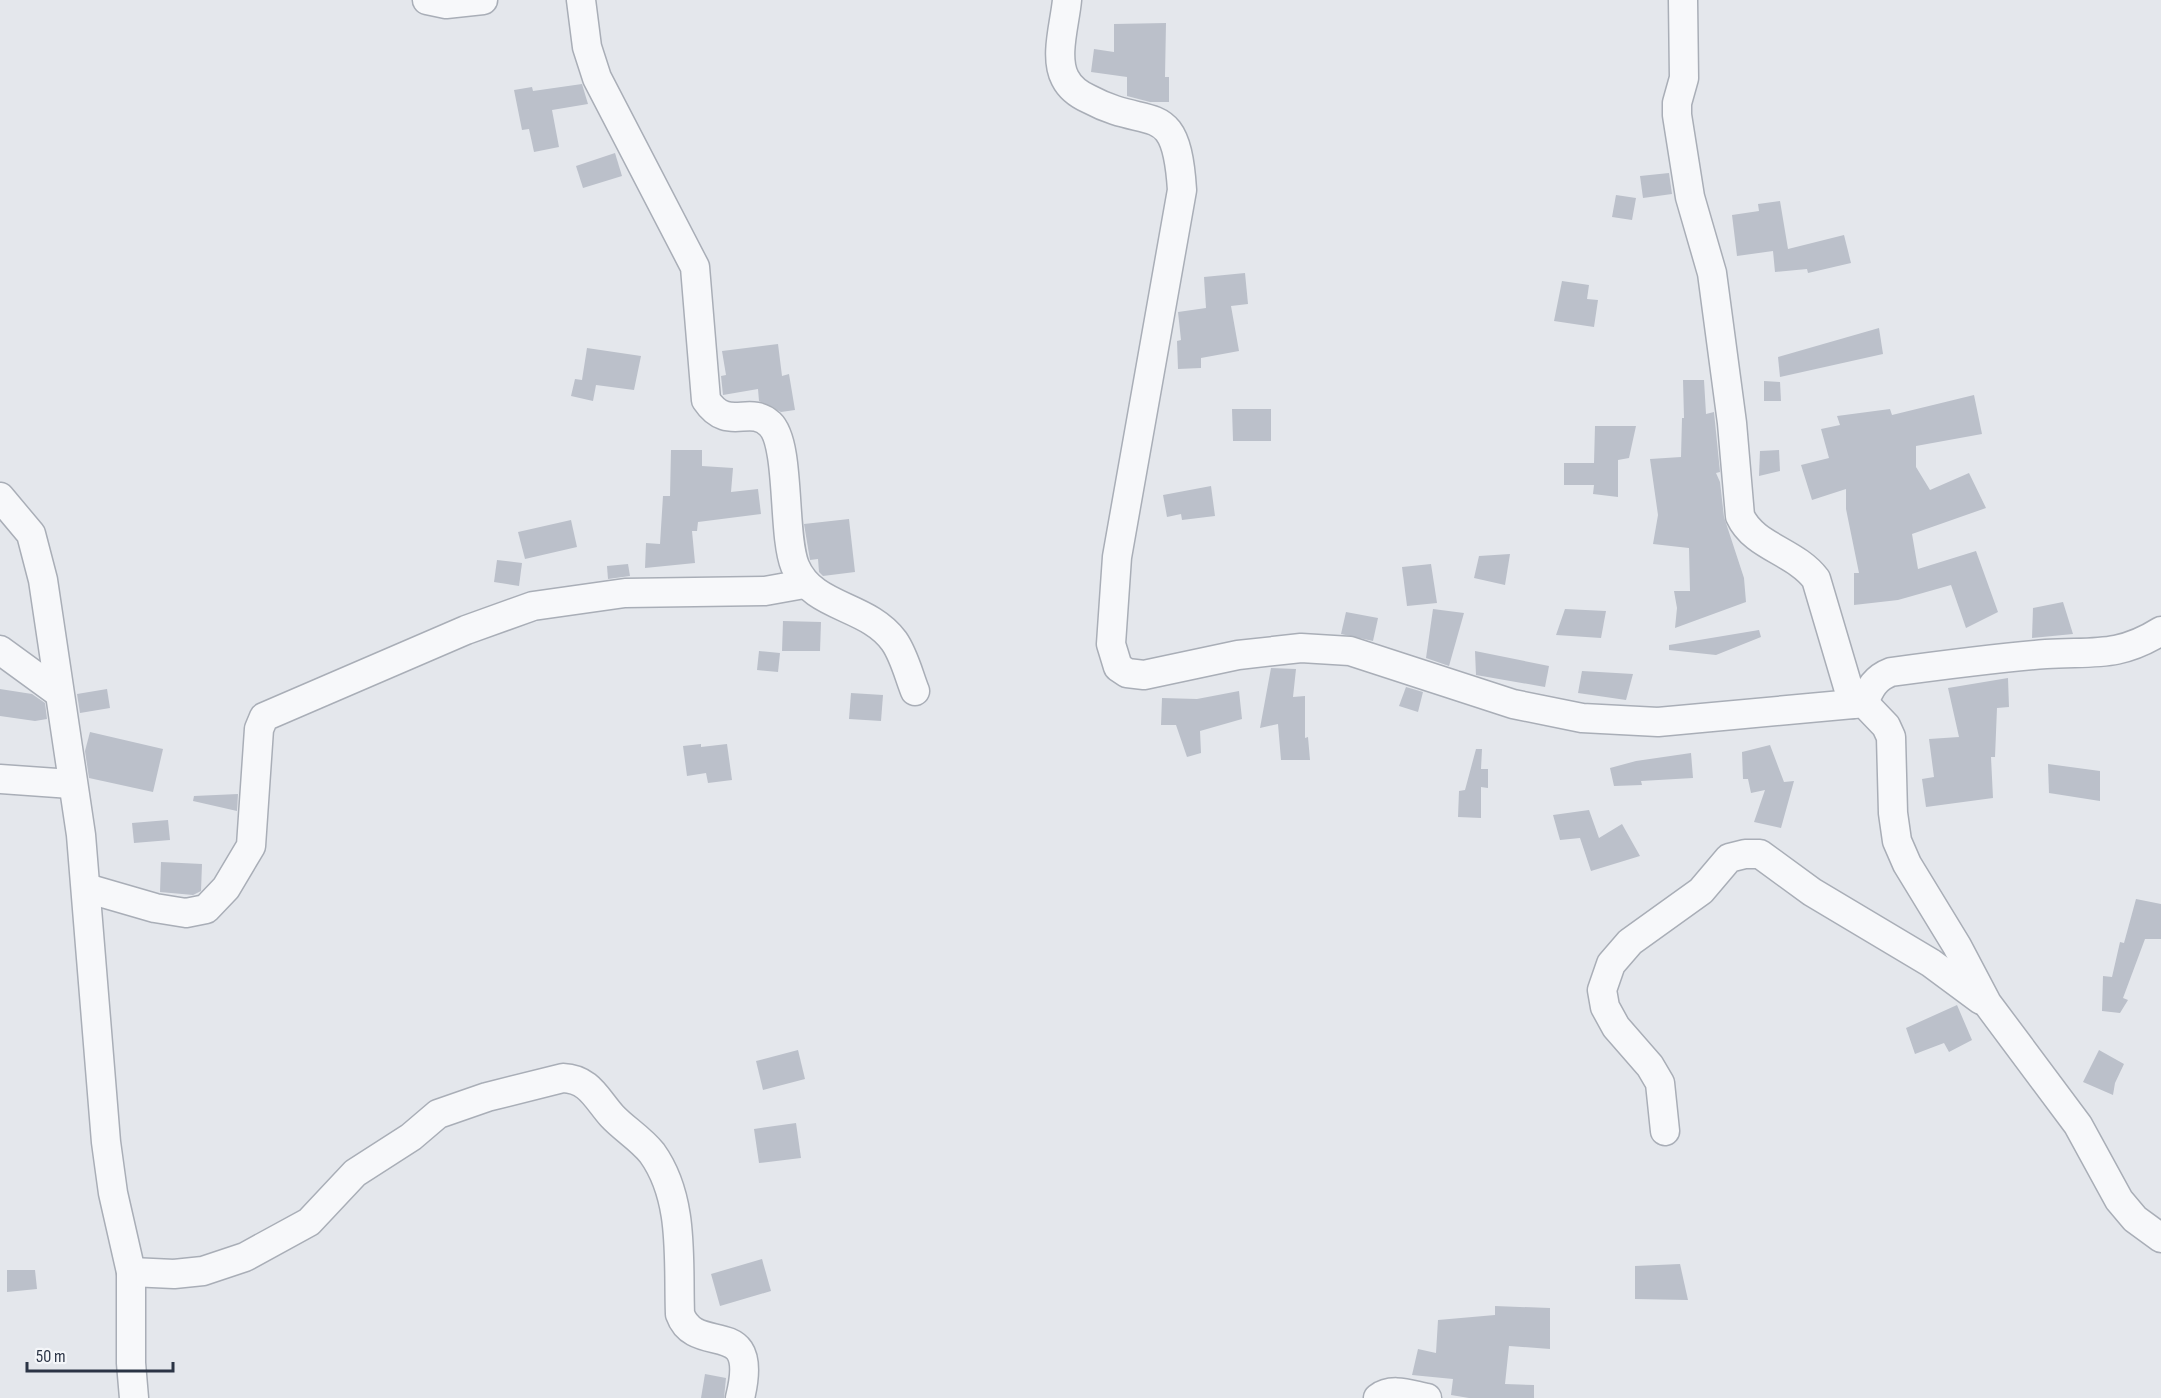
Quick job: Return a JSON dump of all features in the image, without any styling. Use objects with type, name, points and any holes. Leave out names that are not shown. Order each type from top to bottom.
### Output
[{"type":"street","points":[[427,0],[446,4],[483,0]]},
{"type":"street","points":[[581,0],[587,47],[597,78],[694,267],[706,400],[712,410],[723,417],[760,417],[770,424],[776,433],[794,563],[804,584],[818,594],[861,614],[894,641],[915,691]]},
{"type":"street","points":[[1067,0],[1061,56],[1065,78],[1078,93],[1100,105],[1154,118],[1170,132],[1180,160],[1182,190],[1117,557],[1111,644],[1118,667],[1127,673],[1144,675],[1238,656],[1311,648],[1350,651],[1514,704],[1582,718],[1658,722],[1858,704],[1881,719],[1891,737],[1893,813],[1897,841],[1907,864],[1957,946],[1991,1008],[2078,1125],[2119,1200],[2135,1219],[2161,1238]]},
{"type":"street","points":[[1683,0],[1684,78],[1677,103],[1677,115],[1690,197],[1712,273],[1732,423],[1740,516],[1746,530],[1807,567],[1816,579],[1858,704]]},
{"type":"street","points":[[0,497],[31,534],[39,556],[86,888],[106,1142],[113,1193],[131,1272],[131,1363],[134,1398]]},
{"type":"street","points":[[86,888],[155,908],[186,913],[206,909],[226,888],[251,846],[260,729],[264,717],[294,702],[360,677],[466,630],[533,606],[625,592],[765,591],[804,584]]},
{"type":"street","points":[[1858,704],[1880,676],[1891,672],[2048,654],[2109,653],[2147,640],[2161,631]]},
{"type":"street","points":[[0,650],[59,693]]},
{"type":"street","points":[[0,779],[71,784]]},
{"type":"street","points":[[1665,1131],[1660,1083],[1650,1066],[1616,1027],[1605,1007],[1602,990],[1611,964],[1630,942],[1701,891],[1729,858],[1745,854],[1760,854],[1812,892],[1930,963],[1991,1008]]},
{"type":"street","points":[[131,1272],[174,1274],[203,1271],[245,1257],[309,1222],[356,1173],[411,1137],[438,1114],[487,1097],[563,1078],[576,1078],[595,1093],[612,1117],[638,1136],[665,1173],[672,1194],[677,1229],[682,1321],[693,1330],[734,1345],[742,1353],[746,1374],[740,1398]]},
{"type":"street","points":[[1378,1398],[1385,1393],[1399,1392],[1426,1398]]},
{"type":"building","points":[[1166,23],[1165,77],[1169,77],[1169,102],[1150,102],[1127,96],[1127,77],[1091,72],[1094,49],[1114,52],[1114,24]]},
{"type":"building","points":[[582,84],[588,104],[552,110],[559,147],[534,152],[529,129],[522,130],[514,90],[532,87],[533,91]]},
{"type":"building","points":[[615,153],[622,176],[583,188],[576,166]]},
{"type":"building","points":[[1669,173],[1672,194],[1643,198],[1640,176]]},
{"type":"building","points":[[1616,195],[1636,198],[1632,220],[1612,217]]},
{"type":"building","points":[[1780,201],[1788,249],[1844,235],[1851,263],[1808,273],[1807,269],[1775,272],[1773,251],[1737,256],[1732,215],[1759,211],[1758,204]]},
{"type":"building","points":[[1245,273],[1248,304],[1231,306],[1239,351],[1201,358],[1201,368],[1178,369],[1177,341],[1181,340],[1178,312],[1206,308],[1204,277]]},
{"type":"building","points":[[1562,281],[1589,285],[1587,299],[1598,300],[1594,327],[1554,321]]},
{"type":"building","points":[[1879,328],[1883,354],[1780,377],[1778,357]]},
{"type":"building","points":[[778,344],[782,376],[789,374],[795,410],[781,412],[759,401],[758,389],[723,395],[721,376],[726,375],[722,351]]},
{"type":"building","points":[[587,348],[641,356],[634,390],[596,385],[593,401],[571,396],[575,379],[582,380]]},
{"type":"building","points":[[1683,380],[1704,380],[1706,414],[1714,412],[1720,472],[1716,473],[1720,482],[1724,517],[1744,578],[1746,602],[1675,628],[1677,608],[1674,591],[1690,591],[1689,548],[1653,544],[1658,515],[1650,459],[1681,457],[1682,418],[1684,418]]},
{"type":"building","points":[[1764,381],[1780,382],[1781,401],[1764,401]]},
{"type":"building","points":[[1974,395],[1982,434],[1916,446],[1916,467],[1930,490],[1969,473],[1986,508],[1912,534],[1918,569],[1976,551],[1998,612],[1966,628],[1951,585],[1898,600],[1854,605],[1854,573],[1859,573],[1846,509],[1846,489],[1812,500],[1801,465],[1829,458],[1821,429],[1840,425],[1837,416],[1890,409],[1892,415]]},
{"type":"building","points":[[1232,409],[1271,409],[1271,441],[1233,441]]},
{"type":"building","points":[[1595,426],[1636,426],[1629,458],[1618,460],[1618,497],[1593,494],[1594,485],[1564,485],[1564,463],[1594,463]]},
{"type":"building","points":[[671,450],[702,450],[702,466],[733,468],[731,492],[758,489],[761,514],[698,522],[697,531],[692,531],[695,563],[645,568],[646,543],[660,544],[663,496],[670,496]]},
{"type":"building","points":[[1779,450],[1780,471],[1759,476],[1760,451]]},
{"type":"building","points":[[1211,486],[1215,516],[1182,520],[1181,514],[1167,517],[1163,495]]},
{"type":"building","points":[[849,519],[855,572],[823,576],[819,572],[818,559],[810,560],[804,524]]},
{"type":"building","points":[[571,520],[577,547],[525,559],[518,532]]},
{"type":"building","points":[[1510,554],[1505,585],[1474,578],[1479,556]]},
{"type":"building","points":[[497,560],[522,563],[519,586],[494,582]]},
{"type":"building","points":[[628,564],[630,576],[608,579],[607,566]]},
{"type":"building","points":[[1431,564],[1437,603],[1407,606],[1402,567]]},
{"type":"building","points":[[2063,602],[2073,634],[2032,638],[2033,608]]},
{"type":"building","points":[[1433,609],[1464,613],[1449,666],[1426,658]]},
{"type":"building","points":[[1565,609],[1606,611],[1601,638],[1556,635]]},
{"type":"building","points":[[1346,612],[1378,618],[1373,641],[1341,634]]},
{"type":"building","points":[[783,621],[821,622],[820,651],[782,651]]},
{"type":"building","points":[[1759,630],[1761,637],[1716,655],[1669,650],[1669,645]]},
{"type":"building","points":[[759,651],[780,653],[778,672],[757,670]]},
{"type":"building","points":[[1475,651],[1549,666],[1545,687],[1476,675]]},
{"type":"building","points":[[1271,668],[1296,669],[1293,697],[1305,696],[1305,738],[1308,737],[1310,760],[1281,760],[1278,724],[1260,728]]},
{"type":"building","points":[[1582,671],[1633,674],[1626,700],[1578,693]]},
{"type":"building","points":[[2008,678],[2009,707],[1997,708],[1995,757],[1991,757],[1993,798],[1926,807],[1922,779],[1934,777],[1929,739],[1959,737],[1948,688]]},
{"type":"building","points":[[1406,687],[1423,692],[1418,712],[1399,706]]},
{"type":"building","points":[[0,689],[32,694],[45,703],[47,719],[35,721],[0,716]]},
{"type":"building","points":[[107,689],[110,708],[80,713],[77,694]]},
{"type":"building","points":[[1239,691],[1242,719],[1200,731],[1201,753],[1187,757],[1176,725],[1161,725],[1162,698],[1197,699]]},
{"type":"building","points":[[851,693],[883,695],[881,721],[849,719]]},
{"type":"building","points":[[90,732],[163,749],[153,792],[89,778],[85,751]]},
{"type":"building","points":[[701,744],[701,747],[727,744],[732,780],[708,783],[706,773],[687,776],[683,746]]},
{"type":"building","points":[[1770,745],[1784,782],[1794,781],[1781,828],[1754,822],[1765,790],[1751,793],[1748,779],[1743,779],[1742,752]]},
{"type":"building","points":[[1476,749],[1482,749],[1481,769],[1488,769],[1488,788],[1481,787],[1481,818],[1458,817],[1459,791],[1465,790]]},
{"type":"building","points":[[1691,753],[1693,778],[1641,781],[1642,785],[1614,786],[1610,768],[1636,761]]},
{"type":"building","points":[[2048,764],[2100,771],[2100,801],[2049,793]]},
{"type":"building","points":[[238,794],[237,811],[193,801],[194,796]]},
{"type":"building","points":[[1589,810],[1599,838],[1622,824],[1640,856],[1591,871],[1580,838],[1560,840],[1553,815]]},
{"type":"building","points":[[168,820],[170,840],[134,843],[132,823]]},
{"type":"building","points":[[161,862],[202,864],[201,891],[193,895],[160,892]]},
{"type":"building","points":[[2136,899],[2161,904],[2161,939],[2145,939],[2123,998],[2128,1000],[2120,1013],[2102,1011],[2103,976],[2112,977],[2120,942],[2124,943]]},
{"type":"building","points":[[1957,1005],[1972,1040],[1949,1052],[1944,1043],[1915,1054],[1906,1028]]},
{"type":"building","points":[[798,1050],[805,1079],[763,1090],[756,1061]]},
{"type":"building","points":[[2099,1050],[2124,1064],[2115,1083],[2113,1095],[2083,1082]]},
{"type":"building","points":[[796,1123],[801,1158],[759,1163],[754,1129]]},
{"type":"building","points":[[762,1259],[771,1291],[720,1306],[711,1274]]},
{"type":"building","points":[[1680,1264],[1688,1300],[1635,1299],[1635,1266]]},
{"type":"building","points":[[7,1270],[35,1270],[37,1289],[7,1292]]},
{"type":"building","points":[[1495,1306],[1550,1308],[1550,1349],[1509,1346],[1505,1384],[1534,1385],[1534,1398],[1469,1398],[1451,1395],[1453,1379],[1412,1375],[1418,1349],[1436,1353],[1438,1320],[1495,1315]]},
{"type":"building","points":[[705,1374],[726,1378],[724,1398],[701,1398]]}]
